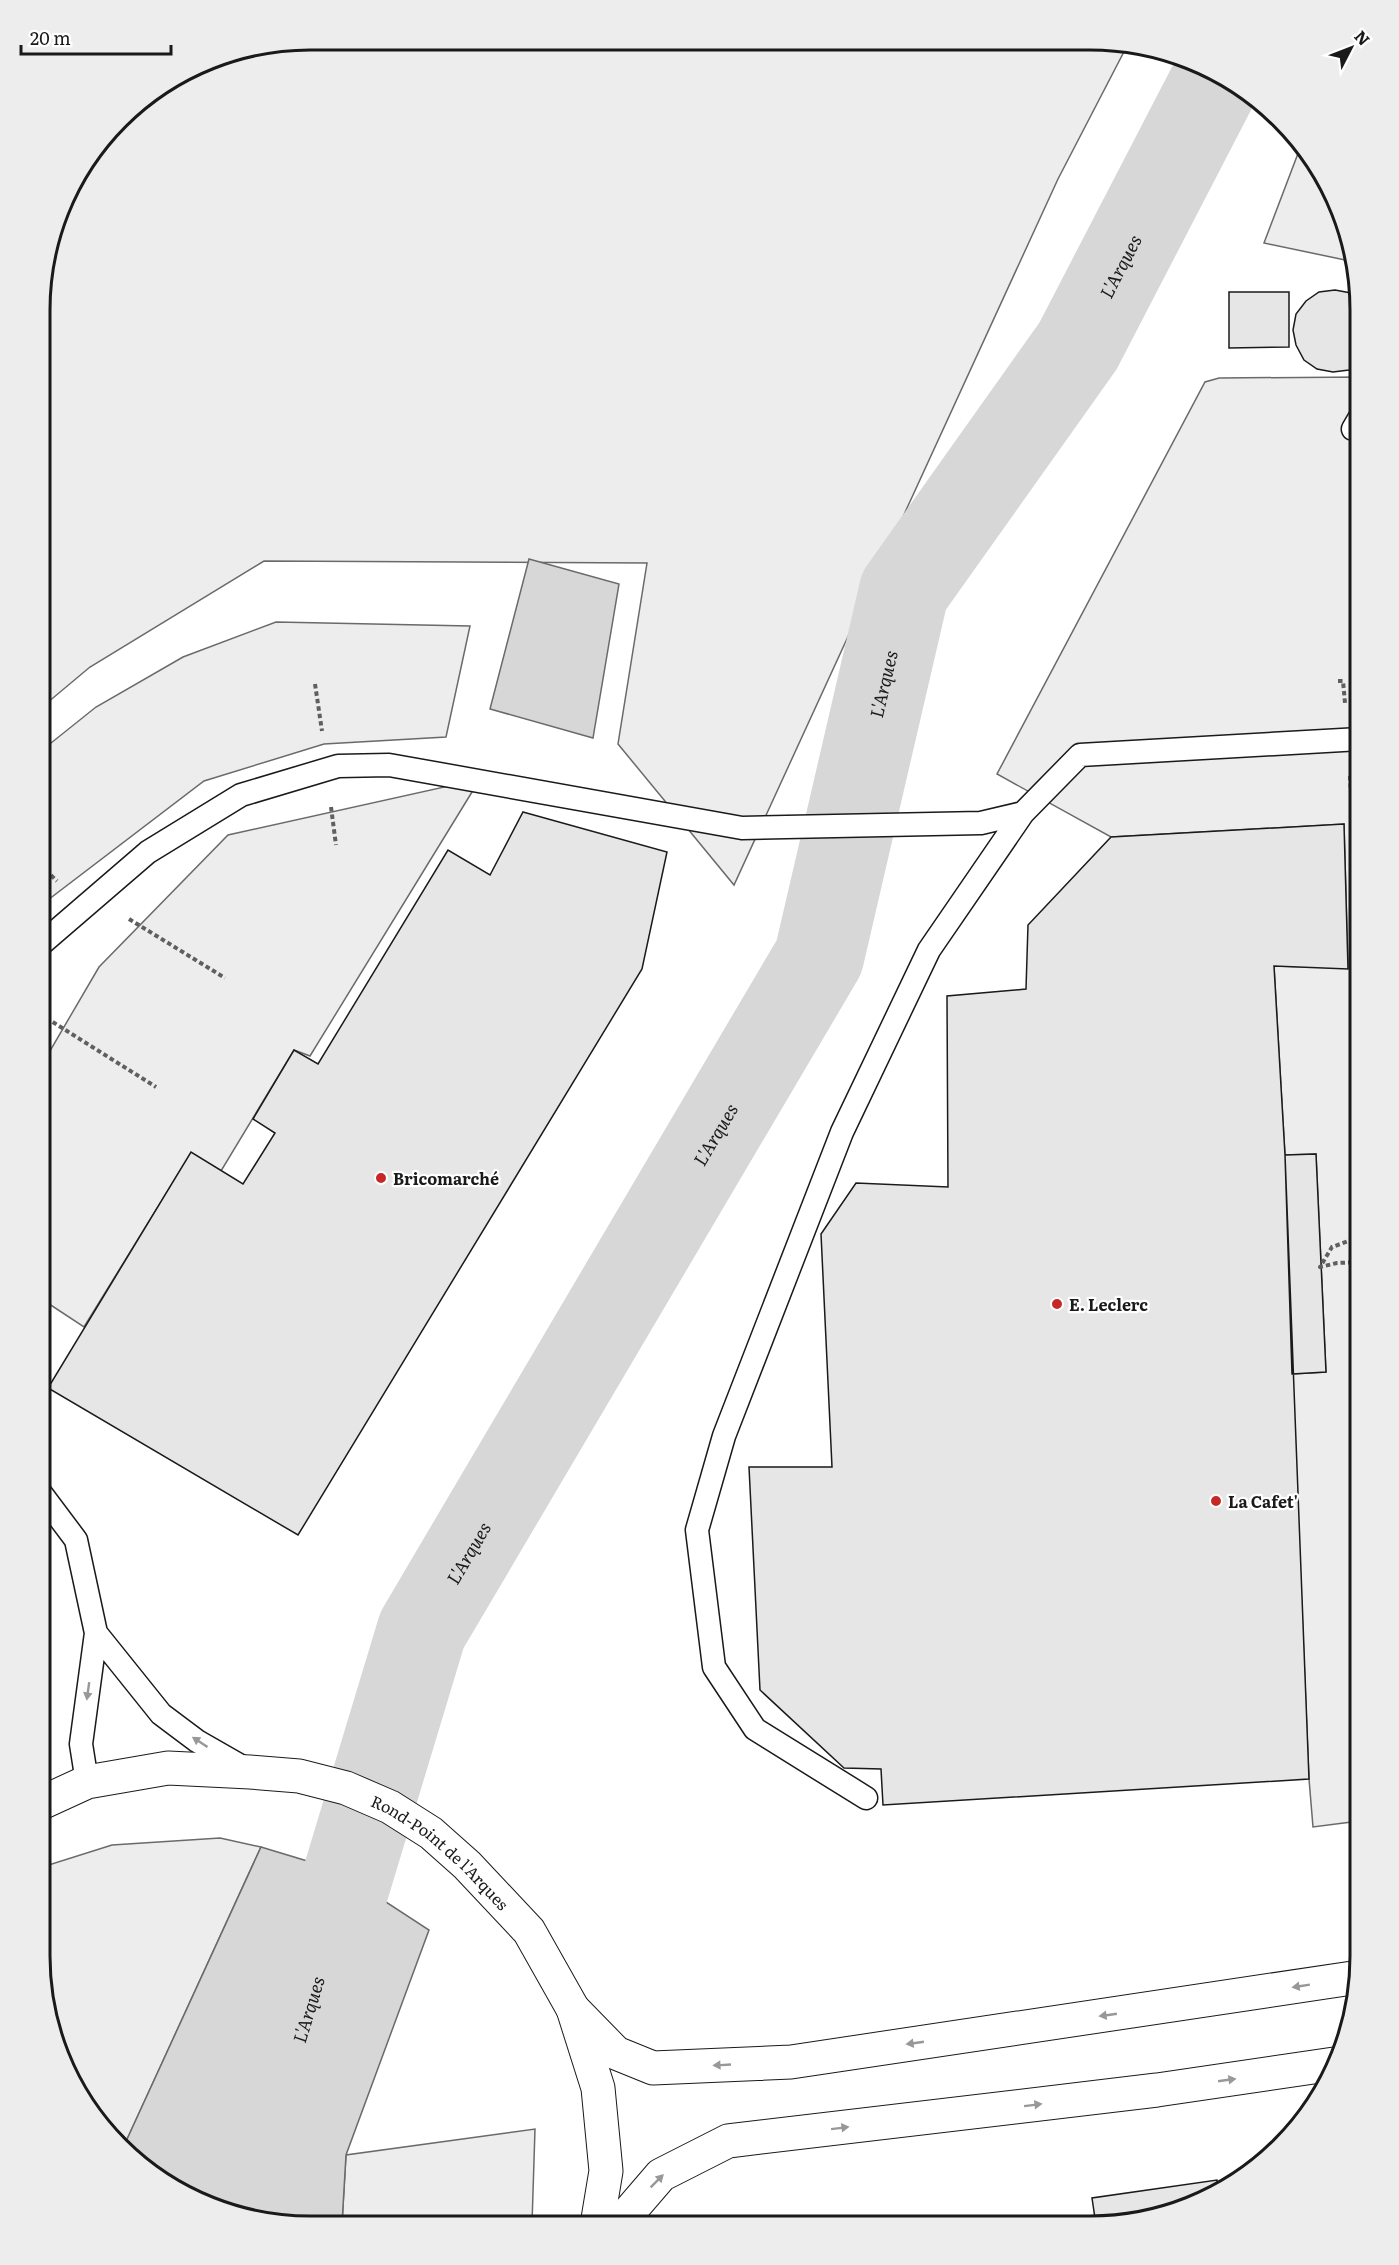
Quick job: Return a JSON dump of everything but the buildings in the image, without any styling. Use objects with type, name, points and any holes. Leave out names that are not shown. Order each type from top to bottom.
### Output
[{"type":"main road","name":"Rond-Point de l'Arques","points":[[50,1799],[87,1782],[168,1768],[299,1776],[355,1792],[390,1807],[431,1833],[467,1865],[529,1931],[573,2009],[598,2088],[606,2171],[598,2216]]},
{"type":"main road","points":[[573,2009],[616,2053],[653,2068],[791,2062],[1348,1979]]},
{"type":"main road","points":[[626,2216],[661,2175],[728,2141],[1157,2090],[1325,2065]]},
{"type":"lane","points":[[866,1798],[755,1729],[714,1667],[697,1530],[724,1436],[842,1132],[929,951],[1023,813],[1080,755],[1350,739]]},
{"type":"lane","points":[[50,936],[148,852],[241,795],[338,766],[389,765],[742,828],[981,824],[1023,813]]},
{"type":"lane","points":[[50,1505],[76,1540],[96,1633],[81,1744],[87,1782]]},
{"type":"lane","points":[[96,1633],[161,1714],[197,1741],[250,1772]]},
{"type":"path","points":[[1338,681],[1343,681],[1350,718]]},
{"type":"path","points":[[315,684],[322,734]]},
{"type":"path","points":[[330,802],[336,845]]},
{"type":"path","points":[[50,875],[63,888]]},
{"type":"path","points":[[125,917],[141,924],[225,978]]},
{"type":"path","points":[[50,1020],[156,1087]]},
{"type":"path","points":[[1350,1241],[1332,1247],[1320,1267],[1350,1262]]},
{"type":"shaded area","points":[[292,50],[1107,50],[1124,52],[1058,179],[734,885],[618,744],[647,563],[264,561],[90,667],[50,700],[50,292],[54,259],[69,210],[84,180],[103,151],[138,114],[179,84],[210,69],[242,58]]},
{"type":"shaded area","points":[[1298,154],[1315,180],[1330,210],[1345,260],[1264,243]]},
{"type":"shaded area","points":[[1350,377],[1350,1822],[1313,1827],[1292,1374],[1326,1372],[1316,1154],[1285,1155],[1274,966],[1348,968],[1344,824],[1111,837],[997,774],[1205,382],[1219,378]]},
{"type":"shaded area","points":[[276,622],[470,626],[446,737],[324,744],[204,781],[50,898],[50,744],[96,707],[183,657]]},
{"type":"shaded area","points":[[480,779],[310,1056],[294,1050],[221,1171],[191,1153],[84,1327],[50,1305],[50,1051],[99,967],[228,835]]},
{"type":"shaded area","points":[[220,1838],[261,1847],[127,2140],[93,2100],[69,2055],[54,2006],[50,1973],[50,1865],[112,1845]]},
{"type":"shaded area","points":[[535,2129],[532,2216],[342,2216],[346,2155]]},
{"type":"water","points":[[529,559],[619,584],[593,738],[490,709]]},
{"type":"water","points":[[261,1847],[337,1870],[429,1930],[346,2155],[342,2216],[292,2215],[259,2211],[226,2202],[179,2181],[151,2162],[127,2140]]},
{"type":"waterway","name":"L'Arques","points":[[247,2208],[422,1630],[819,957],[904,591],[1078,346],[1215,82]]},
{"type":"place","name":"Bricomarché","points":[[381,1178]]},
{"type":"place","name":"E. Leclerc","points":[[1057,1304]]},
{"type":"place","name":"La Cafet'","points":[[1216,1501]]}]
